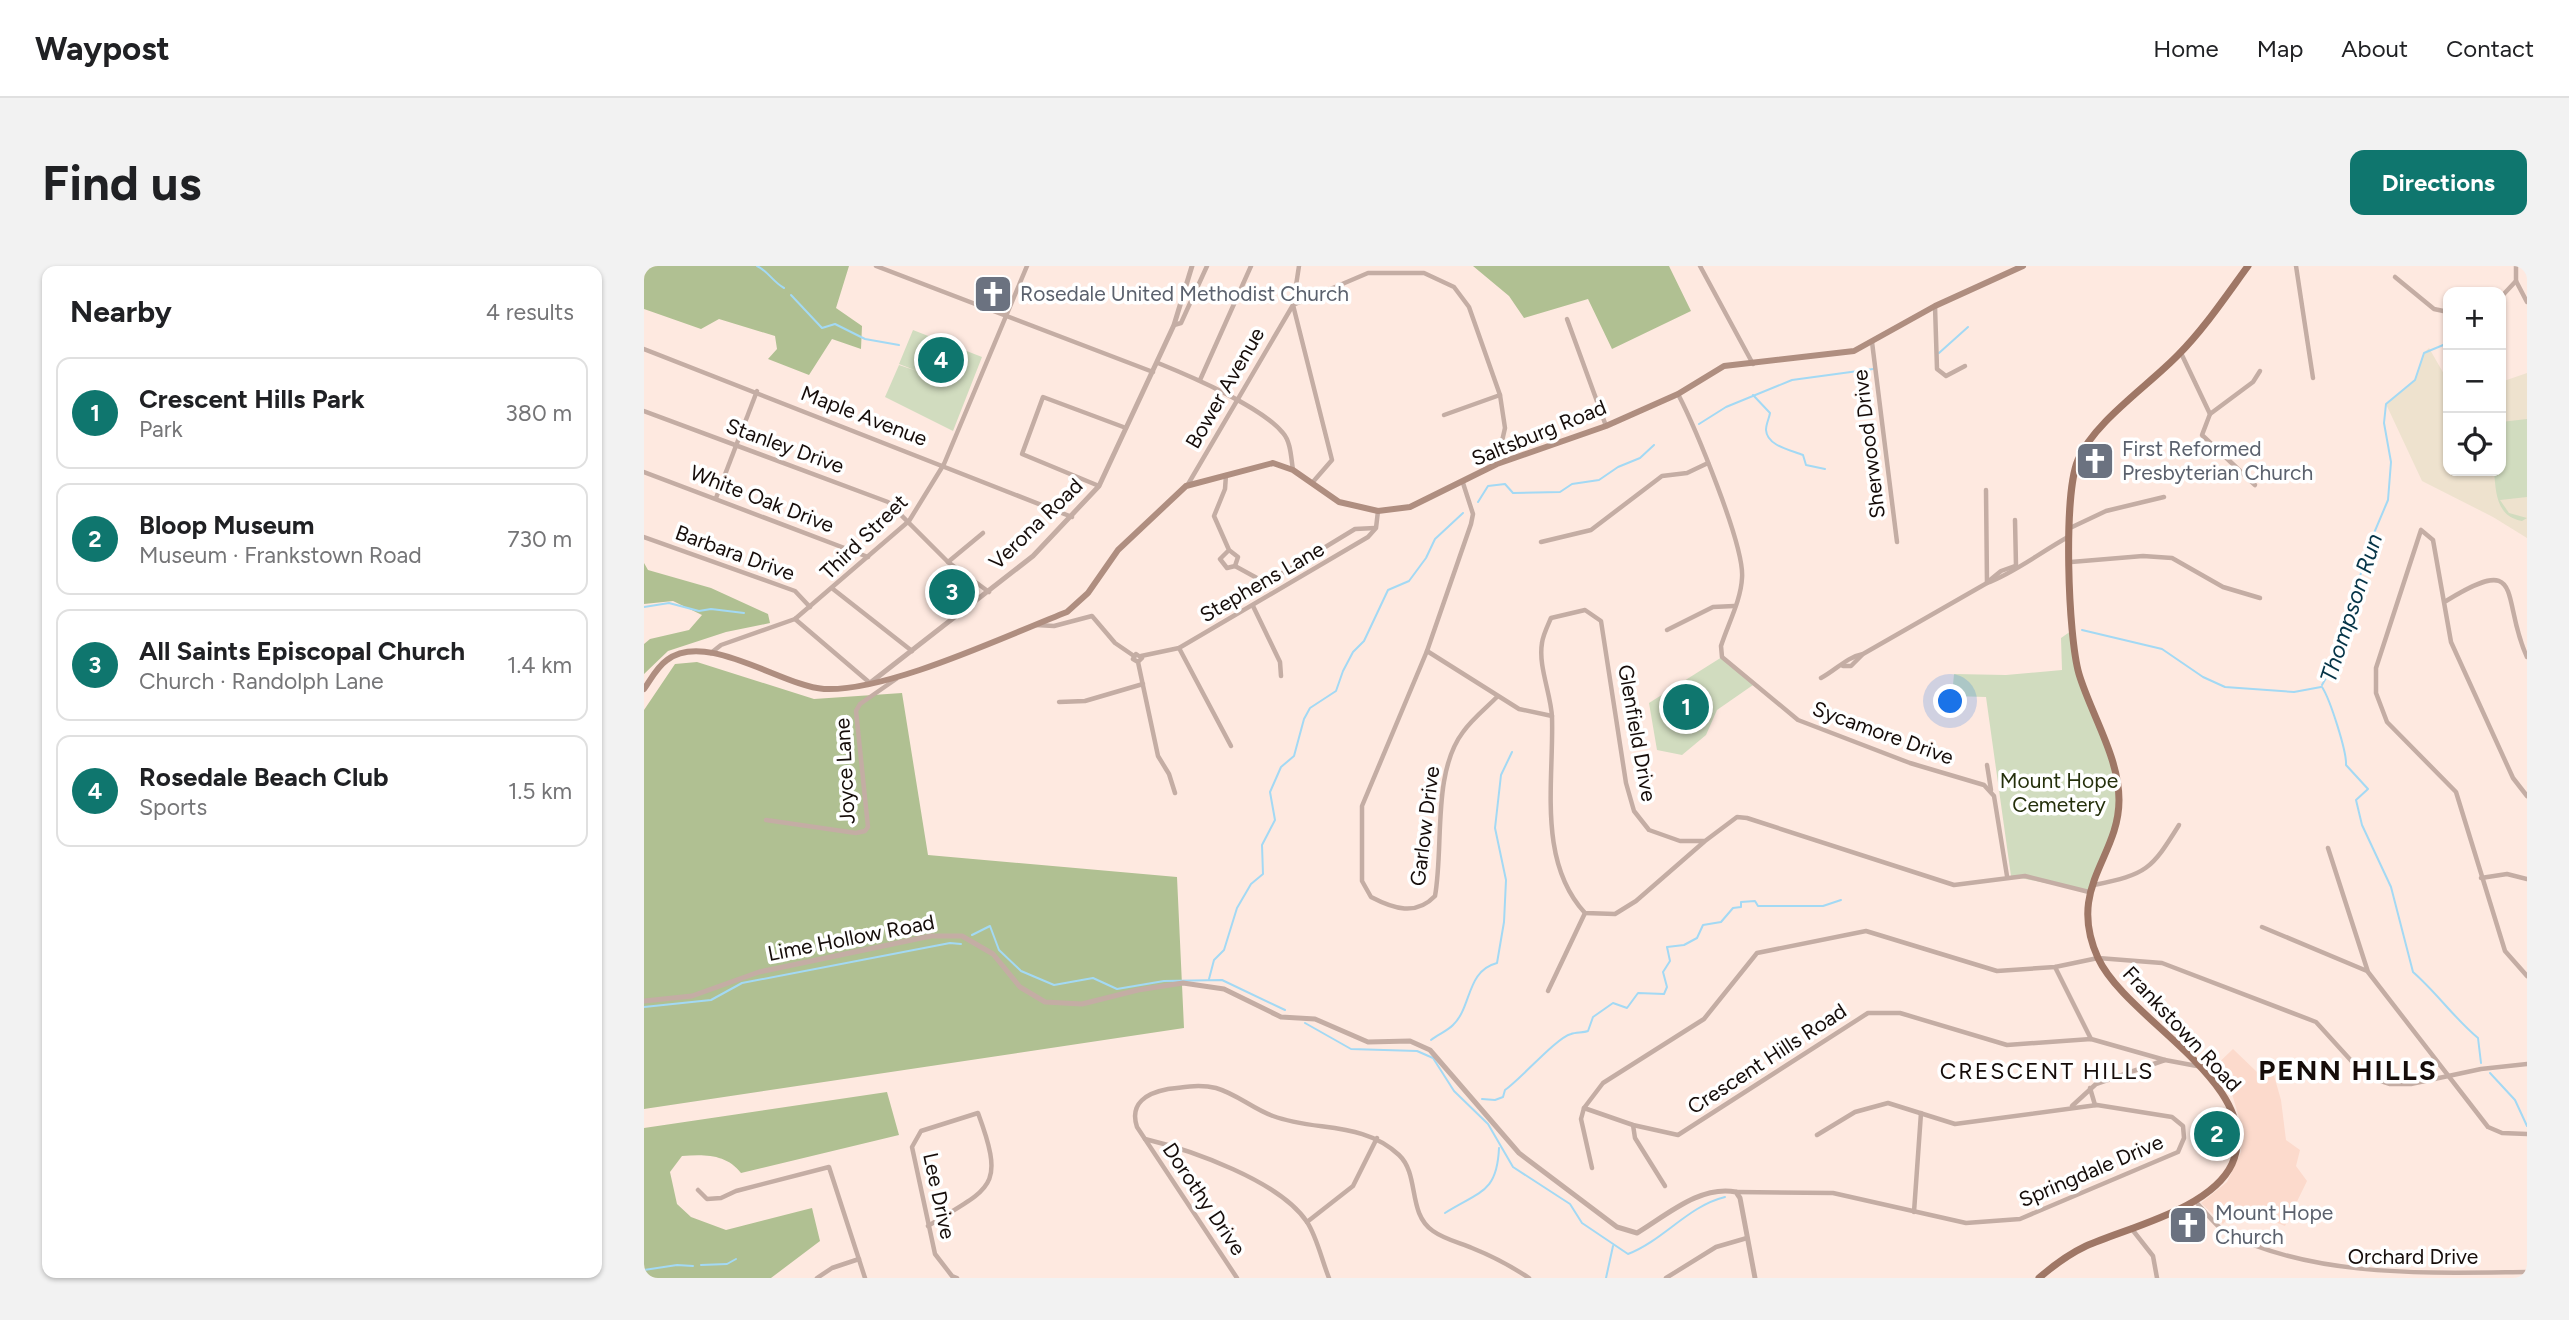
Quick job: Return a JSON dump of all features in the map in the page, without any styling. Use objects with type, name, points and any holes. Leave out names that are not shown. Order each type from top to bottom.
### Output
[{"type":"main road","name":"Saltsburg Road","points":[[1293,470],[1339,502],[1378,511],[1410,507],[1497,464],[1606,426],[1678,394],[1718,369],[1837,355],[1872,342],[1935,306],[2023,266]]},
{"type":"main road","name":"Frankstown Road","points":[[2039,1278],[2074,1252],[2195,1201],[2211,1191],[2227,1173],[2235,1155],[2235,1116],[2225,1095],[2113,980],[2098,958],[2090,924],[2090,888],[2117,820],[2119,800],[2115,775],[2078,671],[2071,627],[2070,532],[2071,486],[2082,452],[2098,431],[2180,353],[2248,266]]},
{"type":"main road","points":[[644,689],[670,658],[691,652],[710,653],[815,688],[870,683],[903,674],[1067,612],[1088,593],[1118,550],[1186,486],[1273,463],[1293,470]]},
{"type":"street","points":[[876,266],[1154,372]]},
{"type":"street","name":"Third Street","points":[[710,653],[721,645],[795,619],[909,521],[944,464],[1027,266]]},
{"type":"street","name":"Verona Road","points":[[870,683],[989,593],[1033,556],[1099,486],[1158,363],[1174,325],[1192,266]]},
{"type":"street","points":[[1174,325],[1181,323],[1207,266]]},
{"type":"street","points":[[1200,380],[1251,266]]},
{"type":"street","points":[[1299,266],[1293,305],[1332,460],[1311,484]]},
{"type":"street","points":[[1367,266],[1368,273]]},
{"type":"street","points":[[1700,266],[1754,365]]},
{"type":"street","points":[[2296,266],[2313,379]]},
{"type":"street","points":[[2516,266],[2516,281],[2527,302]]},
{"type":"street","points":[[1293,305],[1368,273],[1424,273],[1454,287],[1469,307],[1500,395],[1505,428],[1497,464]]},
{"type":"street","points":[[2395,277],[2434,309],[2443,311]]},
{"type":"street","points":[[2506,292],[2516,281]]},
{"type":"street","name":"Bower Avenue","points":[[1186,486],[1293,305]]},
{"type":"street","points":[[1935,306],[1937,369],[1946,376],[1965,366]]},
{"type":"street","points":[[1567,319],[1606,426]]},
{"type":"street","name":"Sherwood Drive","points":[[1872,342],[1897,542]]},
{"type":"street","name":"Maple Avenue","points":[[644,349],[944,464],[1072,517]]},
{"type":"street","points":[[2180,353],[2210,414]]},
{"type":"street","points":[[1158,363],[1200,380],[1236,400],[1285,434],[1293,470]]},
{"type":"street","points":[[2255,485],[2202,435],[2210,414],[2253,382],[2260,371]]},
{"type":"street","points":[[716,498],[757,391]]},
{"type":"street","name":"Sycamore Drive","points":[[1678,394],[1695,426],[1738,551],[1742,578],[1721,646],[1722,657],[1798,720],[1910,763],[1984,785],[1991,791]]},
{"type":"street","points":[[1444,415],[1500,395]]},
{"type":"street","points":[[1099,486],[1022,454],[1043,397],[1128,428]]},
{"type":"street","name":"Stanley Drive","points":[[644,411],[887,502],[948,562],[989,593]]},
{"type":"street","points":[[1541,542],[1591,530],[1662,476],[1687,473],[1707,463]]},
{"type":"street","name":"White Oak Drive","points":[[644,471],[868,557]]},
{"type":"street","points":[[1226,475],[1225,489],[1214,516],[1229,550],[1238,557],[1235,566]]},
{"type":"street","points":[[1463,483],[1473,519],[1427,650],[1519,709],[1552,716],[1549,815],[1562,872],[1572,899],[1585,913],[1615,914],[1636,901],[1737,817],[1954,885],[2007,876],[2025,876],[2090,888],[2124,879],[2150,867],[2179,825]]},
{"type":"street","points":[[1986,490],[1987,583]]},
{"type":"street","points":[[1821,678],[1843,666],[1856,663],[1863,654],[2106,511],[2164,497]]},
{"type":"street","points":[[1229,550],[1221,554],[1220,562],[1227,568],[1235,566],[1266,583],[1355,529],[1376,527],[1378,511]]},
{"type":"street","points":[[2015,520],[2016,566]]},
{"type":"street","name":"Stephens Lane","points":[[1134,656],[1179,648],[1368,537],[1376,527]]},
{"type":"street","points":[[2527,796],[2512,778],[2451,642],[2446,601],[2433,540],[2421,530],[2376,668],[2376,693],[2387,722],[2456,792],[2505,951],[2527,976]]},
{"type":"street","points":[[948,562],[983,533]]},
{"type":"street","name":"Barbara Drive","points":[[644,537],[795,591],[810,607]]},
{"type":"street","points":[[2071,562],[2143,556],[2172,558],[2223,587],[2260,598]]},
{"type":"street","points":[[2446,601],[2482,580],[2492,578],[2507,583],[2513,593],[2514,621],[2527,657]]},
{"type":"street","points":[[833,589],[912,652]]},
{"type":"street","points":[[1253,606],[1280,662],[1281,676]]},
{"type":"street","points":[[1667,630],[1713,607],[1734,606]]},
{"type":"street","name":"Glenfield Drive","points":[[1552,716],[1541,643],[1551,618],[1585,610],[1601,621],[1634,811],[1649,830],[1680,841],[1705,841]]},
{"type":"street","points":[[1035,624],[1054,626],[1092,616],[1115,643],[1138,662]]},
{"type":"street","points":[[795,619],[870,683]]},
{"type":"street","points":[[1179,648],[1231,746]]},
{"type":"street","name":"Garlow Drive","points":[[1427,650],[1362,806],[1362,881],[1371,897],[1413,910],[1425,906],[1435,895],[1444,776],[1453,748],[1463,731],[1497,696]]},
{"type":"street","points":[[1141,656],[1138,662],[1158,757],[1169,774],[1175,793]]},
{"type":"street","name":"Joyce Lane","points":[[766,820],[856,833],[865,831],[868,827],[856,711],[860,704],[903,674]]},
{"type":"street","points":[[1059,702],[1084,701],[1143,684]]},
{"type":"street","points":[[1987,765],[2007,876]]},
{"type":"street","points":[[2328,848],[2368,972],[2488,1127],[2502,1133],[2527,1134]]},
{"type":"street","points":[[2481,878],[2507,874],[2527,879]]},
{"type":"street","points":[[1548,991],[1585,913]]},
{"type":"street","points":[[2262,927],[2368,972]]},
{"type":"street","points":[[1592,1168],[1582,1135],[1584,1108],[1604,1083],[1704,1019],[1757,953],[1866,931],[1997,971],[2055,967],[2098,958],[2162,963],[2316,1022],[2370,1077],[2390,1084],[2410,1084],[2481,1069],[2527,1064]]},
{"type":"street","name":"Lime Hollow Road","points":[[644,1001],[692,996],[759,972],[918,939],[962,936],[993,954],[1020,987],[1045,1002],[1082,1004],[1138,990],[1183,983],[1224,989],[1281,1017],[1315,1019],[1368,1042],[1410,1041],[1430,1050],[1520,1153],[1617,1227],[1637,1233],[1686,1202],[1708,1192],[1736,1192]]},
{"type":"street","points":[[2055,967],[2091,1039]]},
{"type":"street","name":"Crescent Hills Road","points":[[1584,1108],[1633,1125],[1678,1135],[1868,1013],[1900,1013],[2007,1045],[2091,1039],[2197,1066]]},
{"type":"street","points":[[2071,1107],[2090,1088],[2107,1079],[2165,1060]]},
{"type":"street","points":[[1329,1278],[1307,1222],[1283,1199],[1214,1160],[1183,1148],[1144,1139],[1134,1119],[1138,1103],[1151,1092],[1202,1086],[1230,1093],[1274,1116],[1361,1132],[1377,1138],[1401,1157],[1409,1173],[1418,1213],[1433,1231],[1478,1250],[1529,1278]]},
{"type":"street","points":[[2090,1088],[2095,1105]]},
{"type":"street","name":"Springdale Drive","points":[[1736,1192],[1833,1193],[1966,1223],[2020,1219],[2178,1152],[2184,1138],[2183,1126],[2172,1117],[2095,1105],[1955,1124],[1888,1102],[1855,1112],[1818,1135]]},
{"type":"street","name":"Lee Drive","points":[[928,1226],[983,1192],[993,1166],[991,1149],[978,1112],[921,1130],[912,1147],[928,1226],[935,1254],[952,1276],[957,1278]]},
{"type":"street","points":[[1914,1212],[1921,1113]]},
{"type":"street","points":[[1633,1125],[1635,1138],[1665,1186]]},
{"type":"street","points":[[1307,1222],[1353,1186],[1377,1138]]},
{"type":"street","name":"Dorothy Drive","points":[[1144,1139],[1237,1278]]},
{"type":"street","points":[[698,1191],[707,1199],[721,1198],[736,1191],[829,1167],[865,1278]]},
{"type":"street","points":[[1736,1192],[1740,1198],[1755,1278]]},
{"type":"street","points":[[2195,1201],[2223,1230],[2258,1251],[2306,1268]]},
{"type":"street","points":[[2131,1228],[2153,1256],[2157,1278]]},
{"type":"street","points":[[1666,1278],[1716,1247],[1746,1238]]},
{"type":"street","points":[[817,1278],[832,1268],[859,1259]]},
{"type":"street","name":"Orchard Drive","points":[[2318,1270],[2379,1273],[2527,1272]]},
{"type":"shaded area","points":[[2429,348],[2443,372],[2443,476],[2506,476],[2506,380],[2527,373],[2527,538],[2493,517],[2422,481],[2386,404],[2415,380],[2424,353]]},
{"type":"shaded area","points":[[2233,1049],[2258,1073],[2273,1072],[2281,1100],[2286,1140],[2300,1150],[2296,1166],[2307,1181],[2285,1226],[2238,1207],[2223,1224],[2201,1203],[2227,1182],[2241,1152],[2242,1127],[2232,1094],[2209,1072]]},
{"type":"green space","points":[[644,266],[849,266],[836,308],[862,326],[861,349],[832,339],[809,375],[768,359],[777,349],[775,336],[719,319],[701,329],[644,309]]},
{"type":"green space","points":[[1473,266],[1669,266],[1691,311],[1612,349],[1588,299],[1524,318],[1509,296]]},
{"type":"green space","points":[[913,330],[982,357],[953,431],[885,397],[899,365],[917,371],[899,364]]},
{"type":"green space","points":[[2527,419],[2527,497],[2500,500],[2509,513],[2527,518],[2522,521],[2502,509],[2497,495],[2495,476],[2506,476],[2506,421]]},
{"type":"green space","points":[[644,563],[648,570],[711,588],[768,614],[770,623],[726,632],[668,651],[644,674],[644,644],[650,639],[689,630],[702,615],[673,601],[644,604]]},
{"type":"green space","name":"Mount Hope Cemetery","points":[[2071,631],[2078,671],[2115,774],[2117,820],[2089,892],[2011,876],[1986,697],[1952,696],[1954,674],[2006,675],[2062,670],[2061,638]]},
{"type":"green space","points":[[1722,657],[1753,685],[1717,710],[1706,735],[1682,755],[1657,750],[1649,703]]},
{"type":"green space","points":[[697,662],[814,699],[902,693],[928,855],[1177,877],[1184,1028],[644,1109],[644,710],[675,664]]},
{"type":"green space","points":[[887,1092],[899,1135],[741,1173],[722,1159],[707,1155],[682,1156],[670,1172],[677,1204],[691,1217],[726,1230],[812,1208],[820,1241],[771,1278],[644,1278],[644,1128]]},
{"type":"waterway","points":[[757,266],[784,288]]},
{"type":"waterway","points":[[791,295],[822,328],[835,324],[865,339],[899,345]]},
{"type":"waterway","points":[[1939,353],[1968,327]]},
{"type":"waterway","name":"Thompson Run","points":[[2322,685],[2343,648],[2366,552],[2388,500],[2391,462],[2384,423],[2386,404],[2415,380],[2424,353],[2443,345]]},
{"type":"waterway","points":[[1699,424],[1726,407],[1792,380],[1873,369]]},
{"type":"waterway","points":[[1753,395],[1770,413],[1766,430],[1771,440],[1780,447],[1803,455],[1806,465],[1825,469]]},
{"type":"waterway","points":[[1478,502],[1488,486],[1505,484],[1513,493],[1560,492],[1572,484],[1599,480],[1618,467],[1640,458],[1654,445]]},
{"type":"waterway","points":[[1209,979],[1214,960],[1224,950],[1237,908],[1251,884],[1263,874],[1262,845],[1275,820],[1270,792],[1281,767],[1294,756],[1304,719],[1310,708],[1336,691],[1343,671],[1353,652],[1364,641],[1388,590],[1409,581],[1426,558],[1435,539],[1463,513]]},
{"type":"waterway","points":[[644,607],[669,603],[699,611],[711,609],[744,613]]},
{"type":"waterway","points":[[2082,630],[2162,649],[2203,677],[2225,687],[2294,692],[2321,687]]},
{"type":"waterway","name":"Thompson Run","points":[[2322,687],[2337,726],[2346,765],[2368,789],[2356,800],[2362,825],[2391,887],[2413,972],[2478,1038],[2481,1063]]},
{"type":"waterway","points":[[1431,1040],[1453,1025],[1464,1009],[1474,981],[1487,967],[1497,963],[1504,922],[1506,880],[1495,828],[1501,775],[1512,752]]},
{"type":"waterway","points":[[1482,1099],[1495,1100],[1503,1097],[1505,1090],[1557,1043],[1571,1034],[1588,1031],[1593,1017],[1613,1003],[1627,1008],[1638,993],[1664,994],[1667,987],[1663,972],[1670,961],[1667,947],[1684,945],[1697,938],[1703,925],[1721,922],[1733,908],[1741,907],[1741,902],[1755,901],[1758,906],[1823,906],[1841,900]]},
{"type":"waterway","points":[[972,935],[990,926],[999,950],[1021,971],[1054,985],[1093,978],[1117,989],[1164,981],[1222,980],[1285,1010]]},
{"type":"waterway","points":[[644,1007],[711,1000],[742,983],[950,943],[961,944]]},
{"type":"waterway","points":[[1305,1023],[1351,1049],[1417,1051],[1433,1058],[1454,1091],[1488,1124],[1513,1167],[1570,1204],[1582,1223],[1628,1254],[1699,1208],[1725,1197]]},
{"type":"waterway","name":"Thompson Run","points":[[2490,1073],[2515,1100],[2527,1126]]},
{"type":"waterway","points":[[1445,1213],[1477,1195],[1490,1183],[1498,1163],[1499,1148]]},
{"type":"waterway","points":[[1606,1278],[1613,1246]]},
{"type":"waterway","points":[[701,1265],[727,1264],[736,1259]]},
{"type":"waterway","points":[[644,1270],[677,1265],[693,1266]]},
{"type":"place","name":"Rosedale United Methodist Church","points":[[993,294]]},
{"type":"place","name":"Rosedale Beach Club","points":[[941,360]]},
{"type":"place","name":"First Reformed Presbyterian Church","points":[[2095,461]]},
{"type":"place","name":"All Saints Episcopal Church","points":[[952,592]]},
{"type":"place","name":"Crescent Hills Park","points":[[1686,707]]},
{"type":"place","name":"Bloop Museum","points":[[2217,1134]]},
{"type":"place","name":"Mount Hope Church","points":[[2188,1225]]},
{"type":"district","name":"PENN HILLS","points":[[2348,1070]]},
{"type":"district","name":"CRESCENT HILLS","points":[[2047,1071]]}]
